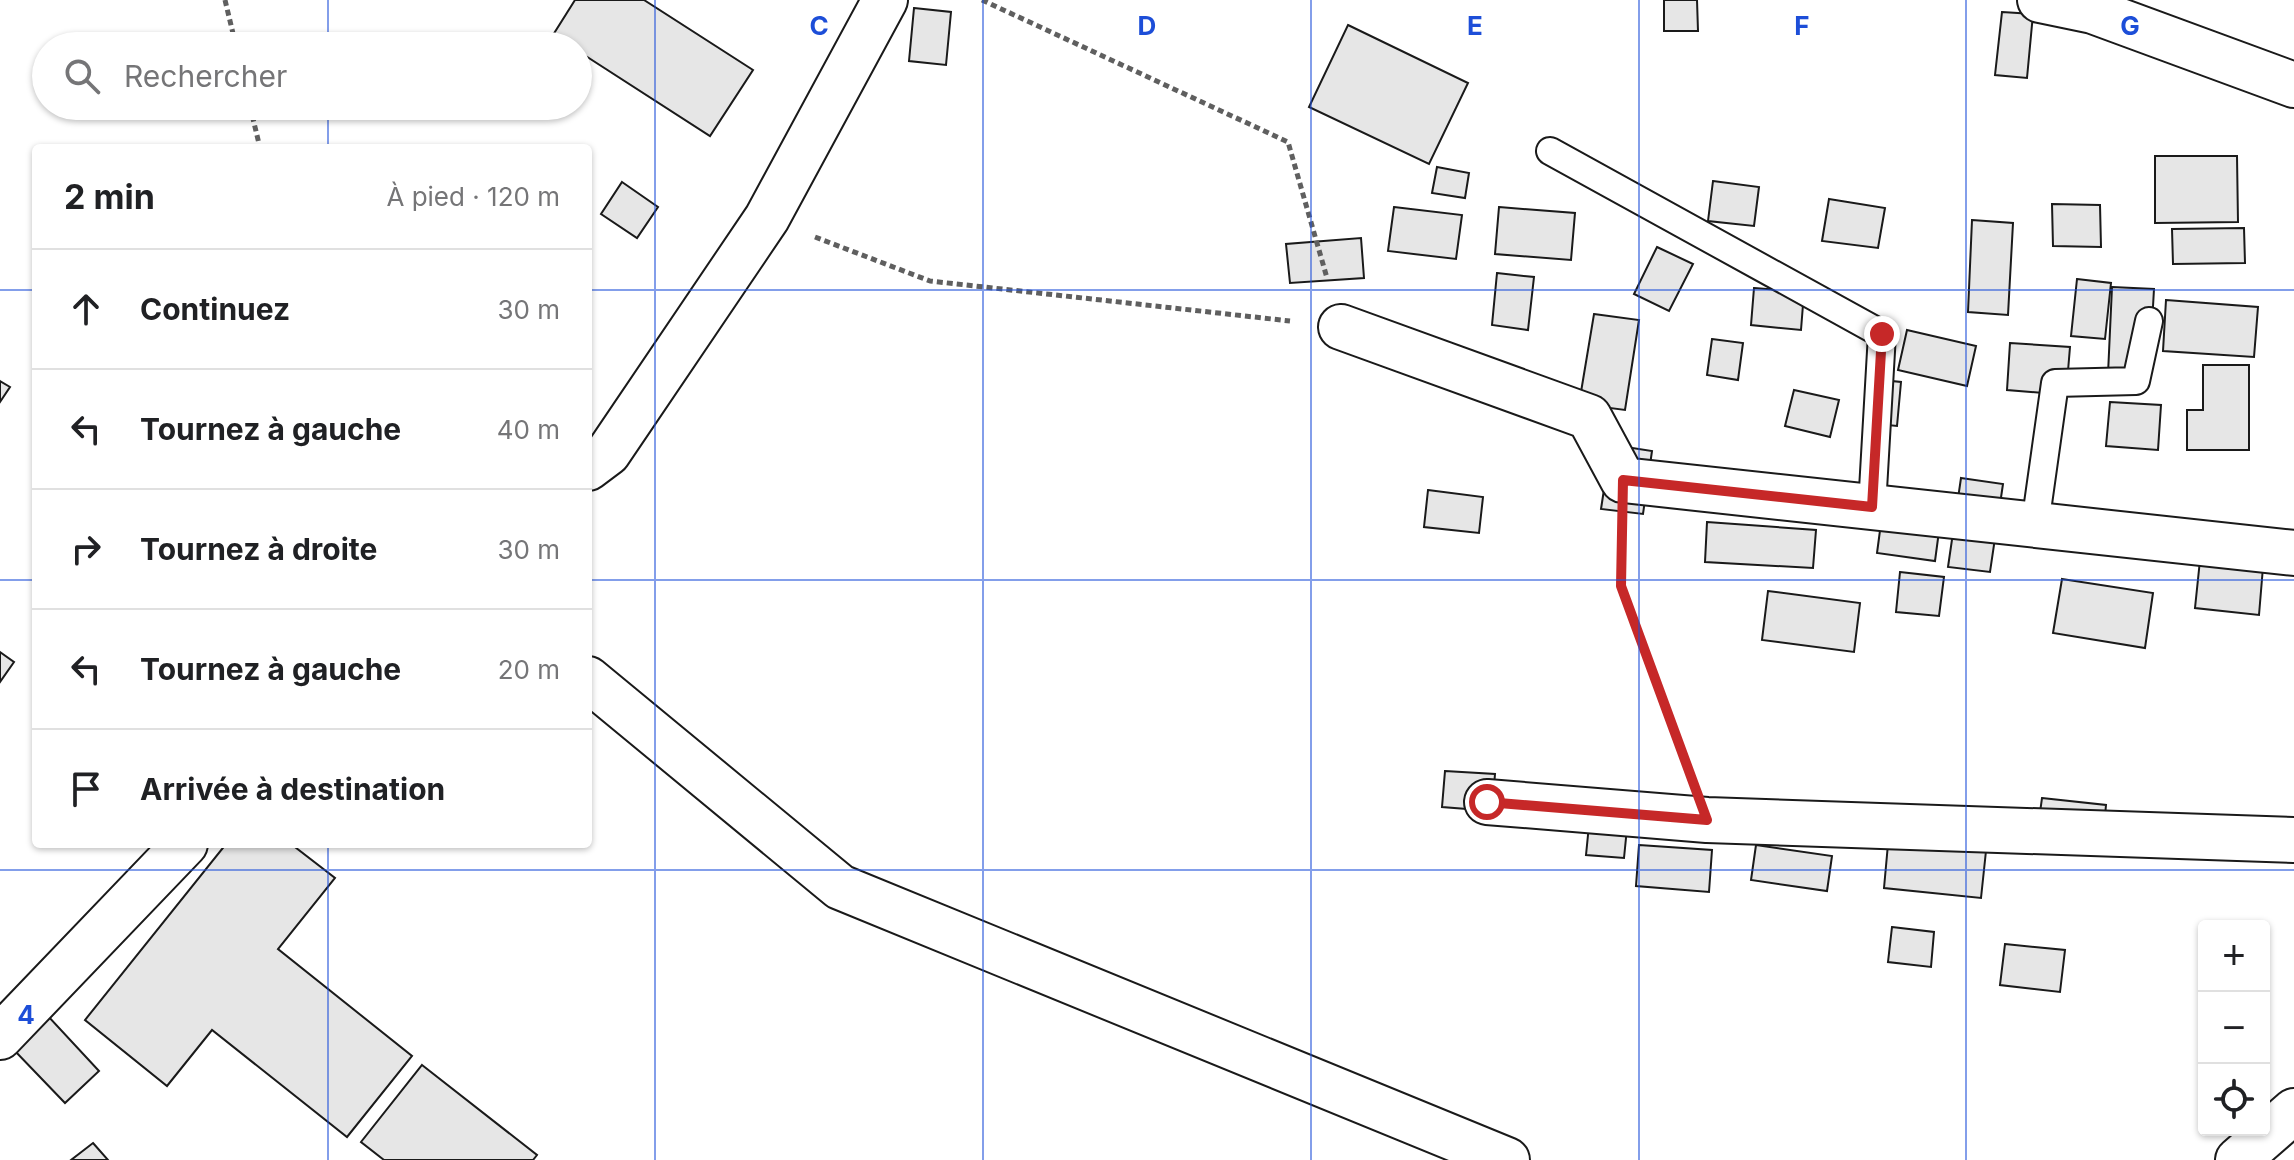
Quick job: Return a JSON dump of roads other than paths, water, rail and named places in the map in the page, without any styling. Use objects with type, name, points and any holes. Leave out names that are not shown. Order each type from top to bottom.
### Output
[{"type":"street","points":[[592,465],[608,453],[767,218],[885,0]]},
{"type":"street","points":[[2040,0],[2093,11],[2294,85]]},
{"type":"street","points":[[1341,327],[1589,417],[1623,480],[2294,553]]},
{"type":"street","points":[[592,682],[840,887],[1507,1160]]},
{"type":"street","points":[[1487,802],[1707,820],[2294,840]]},
{"type":"street","points":[[0,1037],[181,848]]},
{"type":"street","points":[[2238,1160],[2294,1111]]},
{"type":"lane","points":[[1550,151],[1882,334],[1872,507]]},
{"type":"lane","points":[[2035,525],[2055,383],[2136,381],[2149,321]]}]
